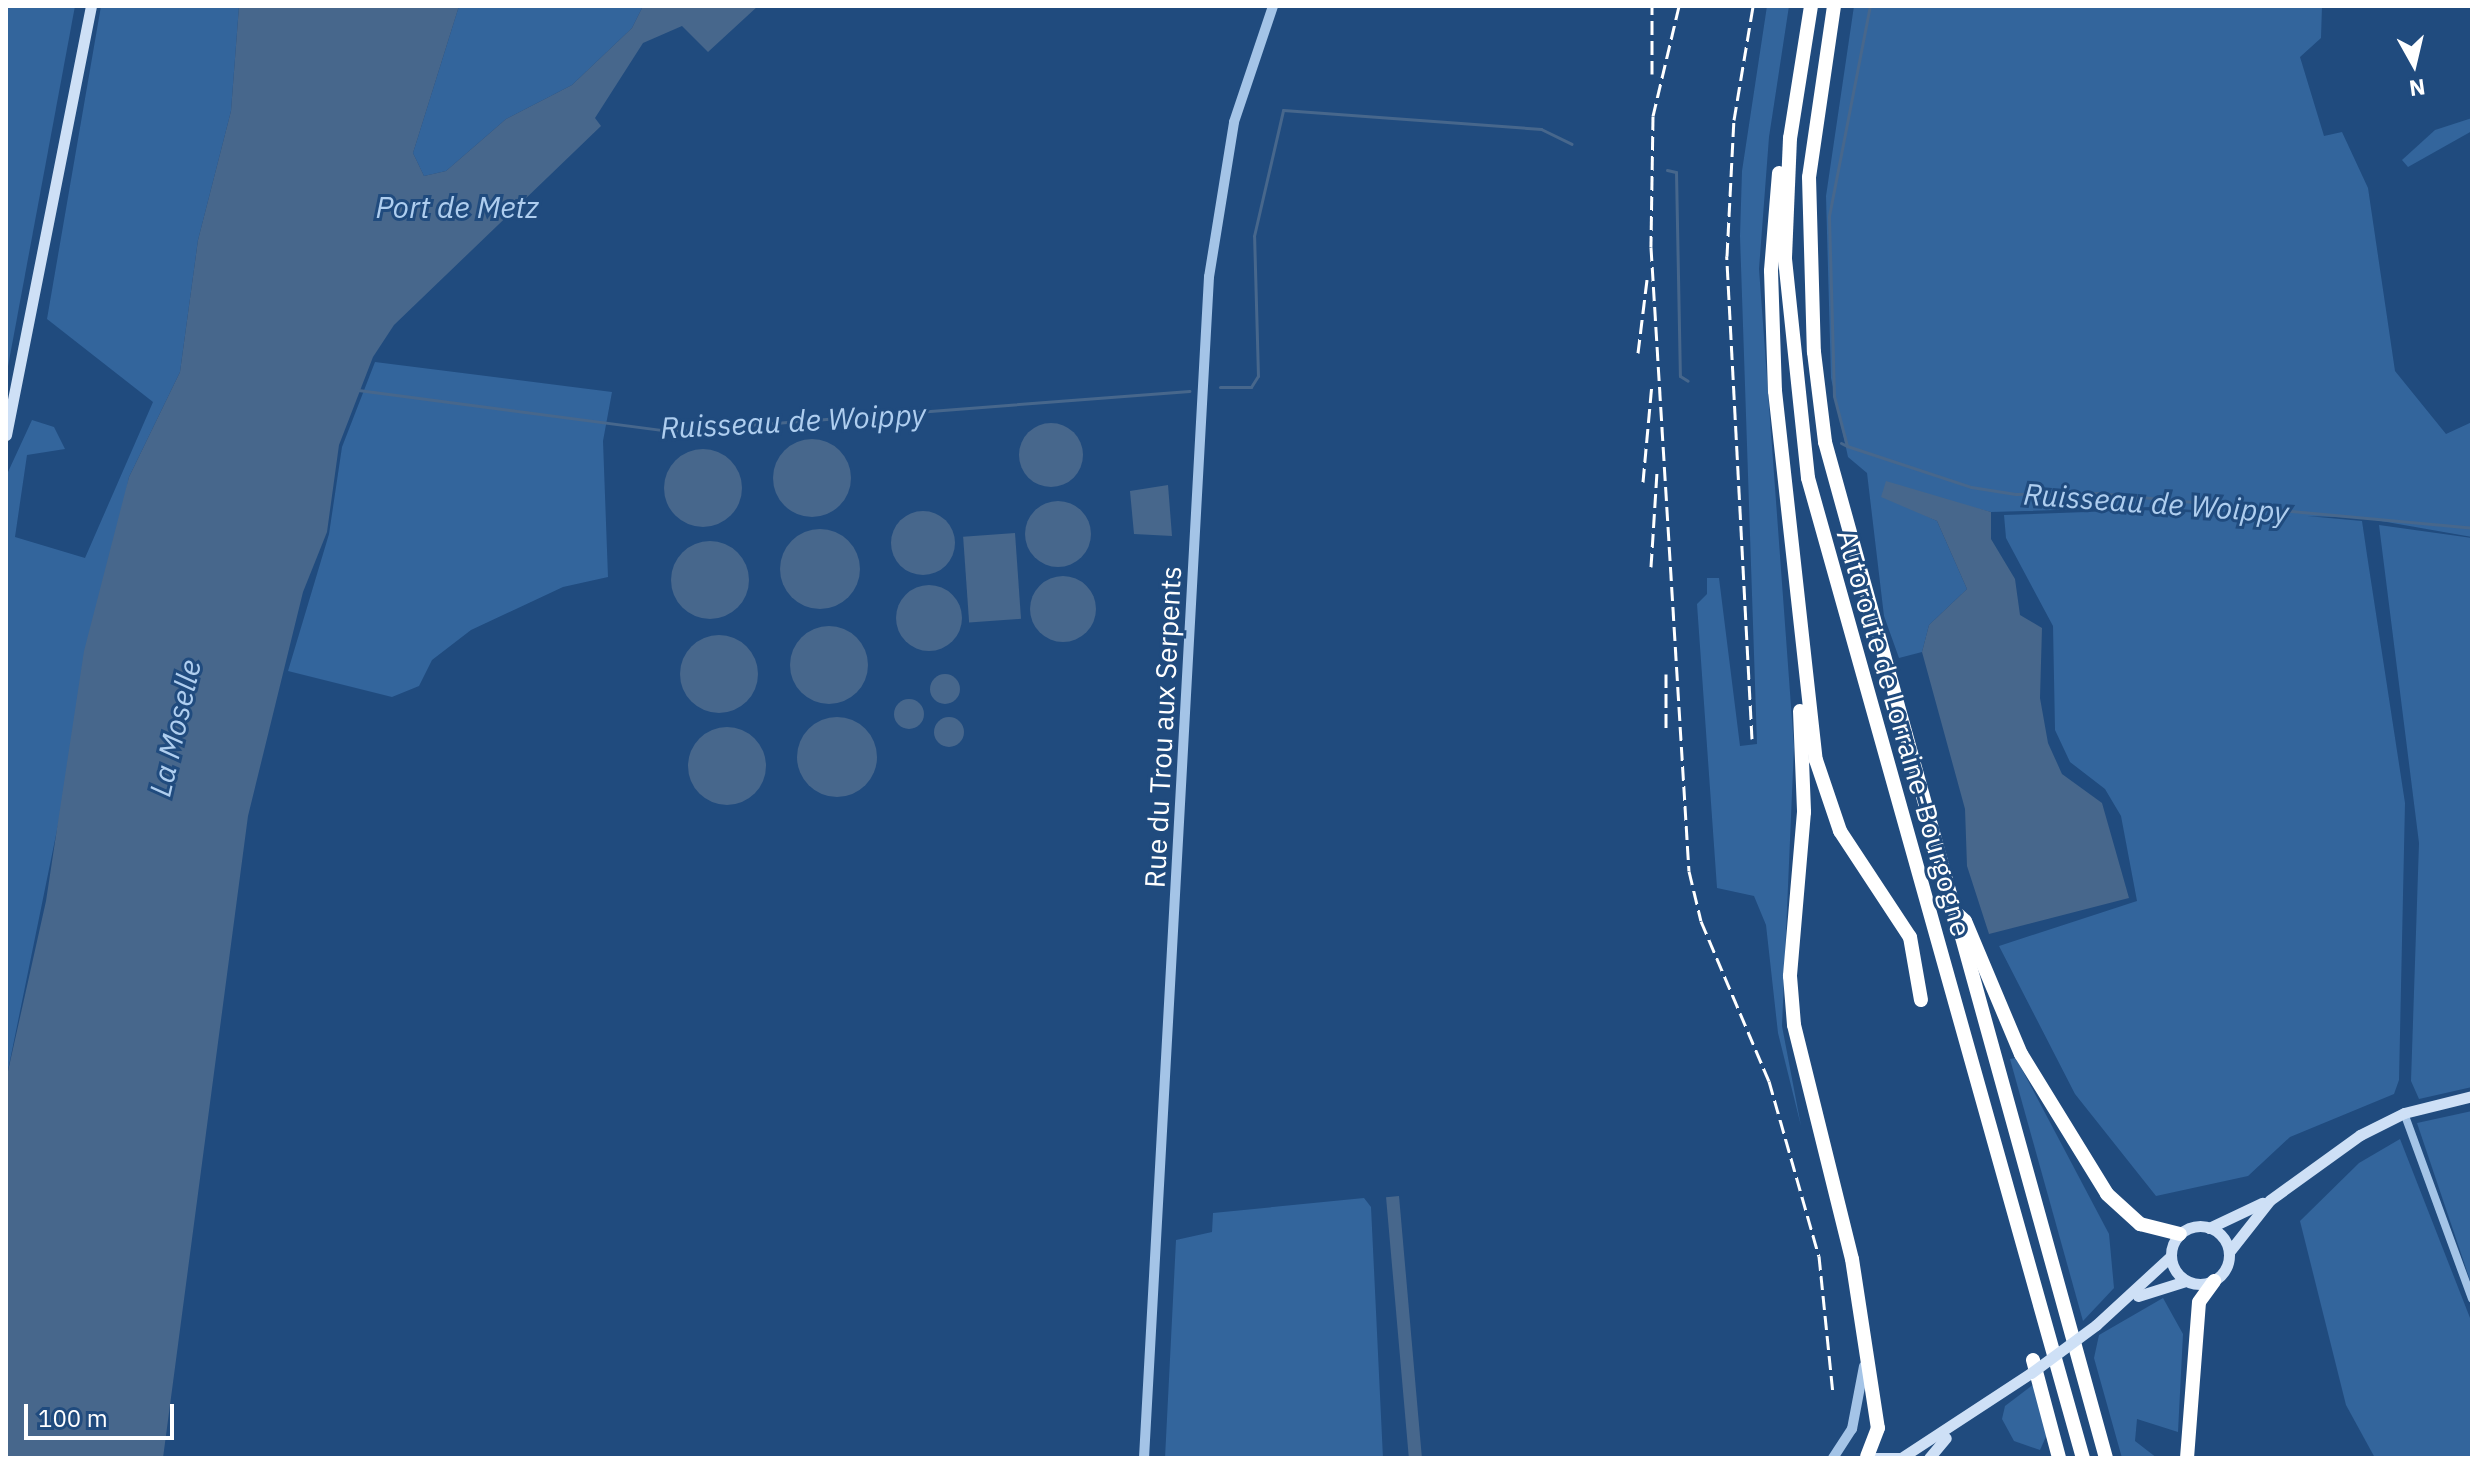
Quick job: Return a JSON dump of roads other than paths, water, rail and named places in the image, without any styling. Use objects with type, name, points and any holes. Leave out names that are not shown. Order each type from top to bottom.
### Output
[{"type":"highway","name":"Autoroute de Lorraine-Bourgogne","points":[[1811,6],[1790,138],[1787,320],[1808,478],[2083,1458]]},
{"type":"highway","name":"Autoroute de Lorraine-Bourgogne","points":[[1834,6],[1809,177],[1817,382],[1841,514],[2106,1458]]},
{"type":"highway","points":[[1790,138],[1779,170],[1771,271],[1801,667],[1804,812],[1790,976],[1794,1025],[1847,1233],[1878,1438],[1866,1457]]},
{"type":"highway","points":[[1801,667],[1834,820],[1910,937],[1921,1000]]},
{"type":"highway","points":[[1951,909],[1965,921],[2021,1054],[2107,1194],[2140,1224],[2180,1234]]},
{"type":"highway","points":[[2187,1458],[2199,1302],[2214,1281]]},
{"type":"highway","points":[[2032,1367],[2059,1458]]},
{"type":"main road","points":[[6,435],[91,6]]},
{"type":"main road","points":[[1929,1458],[1955,1429],[2032,1367],[2130,1300],[2170,1256],[2180,1234],[2209,1228],[2270,1200],[2404,1113],[2472,1096]]},
{"type":"main road","points":[[2130,1300],[2186,1281],[2214,1281],[2229,1252],[2270,1200]]},
{"type":"main road","points":[[2209,1228],[2229,1252]]},
{"type":"main road","points":[[2170,1256],[2186,1281]]},
{"type":"main road","points":[[1866,1457],[1901,1458],[1955,1429]]},
{"type":"street","name":"Rue du Trou aux Serpents","points":[[1144,1458],[1209,277],[1234,122],[1273,6]]},
{"type":"street","points":[[2404,1113],[2472,1299]]},
{"type":"street","points":[[1833,1458],[1856,1419],[1865,1356]]},
{"type":"water","points":[[239,6],[459,6],[413,153],[424,176],[446,171],[506,119],[572,85],[632,28],[643,6],[758,6],[708,52],[682,26],[643,43],[595,118],[601,126],[394,325],[373,357],[339,445],[327,532],[303,592],[248,816],[163,1458],[6,1458],[6,1080],[46,901],[84,651],[129,477],[180,372],[198,240],[231,111]]},
{"type":"water","points":[[1051,423],[1063,425],[1074,432],[1081,443],[1081,467],[1074,478],[1063,485],[1051,487],[1039,485],[1028,478],[1021,467],[1019,455],[1021,443],[1028,432],[1039,425]]},
{"type":"water","points":[[804,439],[820,439],[834,445],[845,456],[851,478],[845,500],[834,511],[820,517],[804,517],[790,511],[779,500],[773,486],[773,470],[779,456],[790,445]]},
{"type":"water","points":[[695,449],[711,449],[725,455],[736,466],[742,488],[736,510],[725,521],[711,527],[695,527],[681,521],[670,510],[664,496],[664,480],[670,466],[681,455]]},
{"type":"water","points":[[1886,481],[1991,512],[1991,539],[2015,579],[2020,615],[2042,628],[2040,698],[2048,743],[2062,774],[2102,803],[2129,898],[1989,934],[1967,866],[1965,809],[1922,652],[1929,625],[1967,589],[1937,521],[1881,497]]},
{"type":"water","points":[[1168,485],[1172,536],[1134,534],[1130,491]]},
{"type":"water","points":[[1058,501],[1081,511],[1091,534],[1081,557],[1058,567],[1035,557],[1025,534],[1035,511]]},
{"type":"water","points":[[917,511],[929,511],[946,520],[953,531],[953,555],[946,566],[929,575],[917,575],[905,570],[896,561],[891,549],[891,537],[896,525],[905,516]]},
{"type":"water","points":[[820,529],[835,532],[848,541],[857,554],[860,569],[857,584],[848,597],[835,606],[820,609],[805,606],[792,597],[783,584],[780,569],[783,554],[792,541],[805,532]]},
{"type":"water","points":[[1015,533],[1021,619],[969,622],[963,537]]},
{"type":"water","points":[[702,541],[718,541],[732,547],[743,558],[749,580],[743,602],[732,613],[718,619],[702,619],[688,613],[677,602],[671,588],[671,572],[677,558],[688,547]]},
{"type":"water","points":[[1063,576],[1076,579],[1086,586],[1093,596],[1096,609],[1093,622],[1086,632],[1076,639],[1063,642],[1050,639],[1040,632],[1033,622],[1030,609],[1033,596],[1040,586],[1050,579]]},
{"type":"water","points":[[929,585],[942,588],[952,595],[959,605],[962,618],[959,631],[952,641],[942,648],[929,651],[916,648],[906,641],[899,631],[896,618],[899,605],[906,595],[916,588]]},
{"type":"water","points":[[821,626],[837,626],[851,632],[862,643],[868,665],[862,687],[851,698],[837,704],[821,704],[807,698],[796,687],[790,673],[790,657],[796,643],[807,632]]},
{"type":"water","points":[[711,635],[727,635],[741,641],[752,652],[758,674],[752,696],[741,707],[727,713],[711,713],[697,707],[686,696],[680,682],[680,666],[686,652],[697,641]]},
{"type":"water","points":[[945,674],[956,678],[960,689],[956,700],[945,704],[934,700],[930,689],[934,678]]},
{"type":"water","points":[[909,699],[920,703],[924,714],[920,725],[909,729],[898,725],[894,714],[898,703]]},
{"type":"water","points":[[837,717],[852,720],[865,729],[874,742],[877,757],[874,772],[865,785],[852,794],[837,797],[822,794],[809,785],[800,772],[797,757],[800,742],[809,729],[822,720]]},
{"type":"water","points":[[949,717],[960,721],[964,732],[960,743],[949,747],[938,743],[934,732],[938,721]]},
{"type":"water","points":[[719,727],[735,727],[749,733],[760,744],[766,766],[760,788],[749,799],[735,805],[719,805],[705,799],[694,788],[688,774],[688,758],[694,744],[705,733]]},
{"type":"water","points":[[1399,1196],[1422,1458],[1409,1458],[1386,1197]]},
{"type":"waterway","points":[[1841,443],[1847,446],[1834,396],[1829,216],[1870,6]]},
{"type":"waterway","name":"Ruisseau de Woippy","points":[[1220,387],[1251,387],[1258,376],[1254,236],[1283,110],[1541,129],[1572,144]]},
{"type":"waterway","name":"Ruisseau de Woippy","points":[[1667,170],[1676,172],[1680,376],[1688,381]]},
{"type":"waterway","name":"Ruisseau de Woippy","points":[[358,390],[670,431],[1189,391]]},
{"type":"waterway","name":"Ruisseau de Woippy","points":[[1847,446],[1971,487],[2015,494],[2097,493],[2472,528]]},
{"type":"railway","points":[[1652,6],[1652,74]]},
{"type":"railway","points":[[1679,6],[1653,116],[1651,247],[1689,871],[1701,921],[1769,1081],[1819,1256],[1833,1394]]},
{"type":"railway","points":[[1752,739],[1727,256],[1734,120],[1753,6]]},
{"type":"railway","points":[[1638,353],[1647,280]]},
{"type":"railway","points":[[1643,482],[1652,383]]},
{"type":"railway","points":[[1651,567],[1657,471]]},
{"type":"railway","points":[[1666,674],[1666,729]]},
{"type":"water label","name":"Port de Metz","points":[[457,207]]},
{"type":"water label","name":"La Moselle","points":[[175,728]]}]
